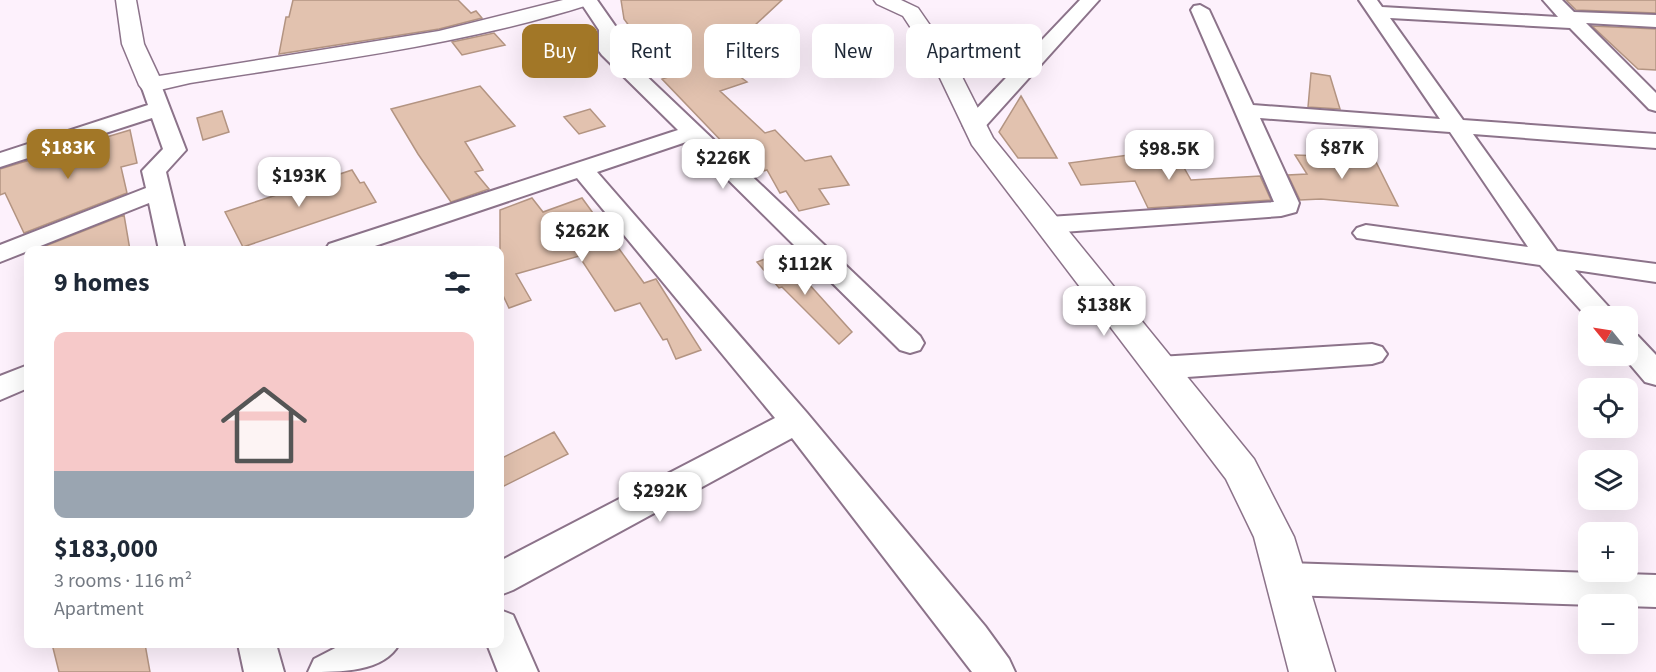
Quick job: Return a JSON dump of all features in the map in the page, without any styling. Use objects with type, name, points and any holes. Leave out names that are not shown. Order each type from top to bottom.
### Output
[{"type":"street","points":[[126,0],[133,44],[161,108],[175,150],[154,171],[171,246]]},
{"type":"street","points":[[151,85],[190,76],[454,34],[518,21],[586,0],[611,32],[612,41],[609,51],[910,343]]},
{"type":"street","points":[[884,0],[911,12],[941,57],[981,140],[1241,470],[1274,537],[1312,672]]},
{"type":"street","points":[[974,126],[1090,0]]},
{"type":"street","points":[[1552,0],[1656,105]]},
{"type":"street","points":[[1372,6],[1572,20],[1656,21]]},
{"type":"street","points":[[1372,6],[1551,260],[1594,306]]},
{"type":"street","points":[[1049,225],[1287,207],[1200,10]]},
{"type":"street","points":[[1624,73],[1656,74]]},
{"type":"street","points":[[0,160],[161,108]]},
{"type":"street","points":[[1246,111],[1656,141]]},
{"type":"street","points":[[358,246],[693,132]]},
{"type":"street","points":[[582,169],[796,421],[965,630],[994,672]]},
{"type":"street","points":[[0,254],[159,191]]},
{"type":"street","points":[[1366,233],[1656,273]]},
{"type":"street","points":[[1159,368],[1372,354]]},
{"type":"street","points":[[1638,355],[1656,374]]},
{"type":"street","points":[[0,389],[24,378]]},
{"type":"street","points":[[504,577],[796,421]]},
{"type":"street","points":[[1287,579],[1656,591]]},
{"type":"street","points":[[504,637],[518,672]]},
{"type":"street","points":[[258,648],[264,672]]},
{"type":"street","points":[[328,672],[373,648]]},
{"type":"building","points":[[293,0],[458,0],[471,13],[476,11],[482,18],[439,29],[279,54],[286,17],[289,17]]},
{"type":"building","points":[[621,0],[782,0],[756,24],[704,24],[704,78],[742,78],[747,82],[720,91],[765,133],[775,130],[805,161],[831,156],[849,185],[819,189],[829,204],[799,211],[786,191],[780,193],[767,170],[753,174],[662,79],[692,78],[692,24],[628,24],[624,19]]},
{"type":"building","points":[[1566,0],[1656,0],[1656,13],[1576,10]]},
{"type":"building","points":[[1592,26],[1656,29],[1656,70],[1638,69]]},
{"type":"building","points":[[494,33],[505,45],[462,55],[452,42]]},
{"type":"building","points":[[1311,73],[1330,76],[1340,109],[1308,107]]},
{"type":"building","points":[[480,86],[515,126],[465,142],[483,170],[475,172],[489,189],[451,202],[391,109]]},
{"type":"building","points":[[1021,96],[1057,158],[1018,158],[999,132]]},
{"type":"building","points":[[590,109],[605,126],[579,134],[564,117]]},
{"type":"building","points":[[222,111],[229,132],[203,140],[197,118]]},
{"type":"building","points":[[130,130],[137,163],[121,167],[127,193],[24,233],[5,193],[0,195],[0,169]]},
{"type":"building","points":[[1151,152],[1175,152],[1191,180],[1260,176],[1271,200],[1148,208],[1135,181],[1081,185],[1069,163]]},
{"type":"building","points":[[1295,155],[1374,158],[1398,206],[1321,199],[1300,200],[1288,175],[1307,174]]},
{"type":"building","points":[[352,170],[360,183],[364,182],[376,202],[246,246],[242,246],[225,212]]},
{"type":"building","points":[[532,198],[543,212],[582,198],[644,283],[656,279],[701,350],[676,359],[667,339],[663,340],[640,303],[615,311],[579,256],[516,274],[531,300],[509,308],[504,297],[504,246],[500,246],[500,210]]},
{"type":"building","points":[[124,215],[129,246],[45,246]]},
{"type":"building","points":[[781,253],[852,332],[839,344],[782,287],[779,288],[757,262]]},
{"type":"building","points":[[554,432],[568,454],[504,486],[504,457]]},
{"type":"building","points":[[53,648],[146,648],[150,672],[59,672]]}]
